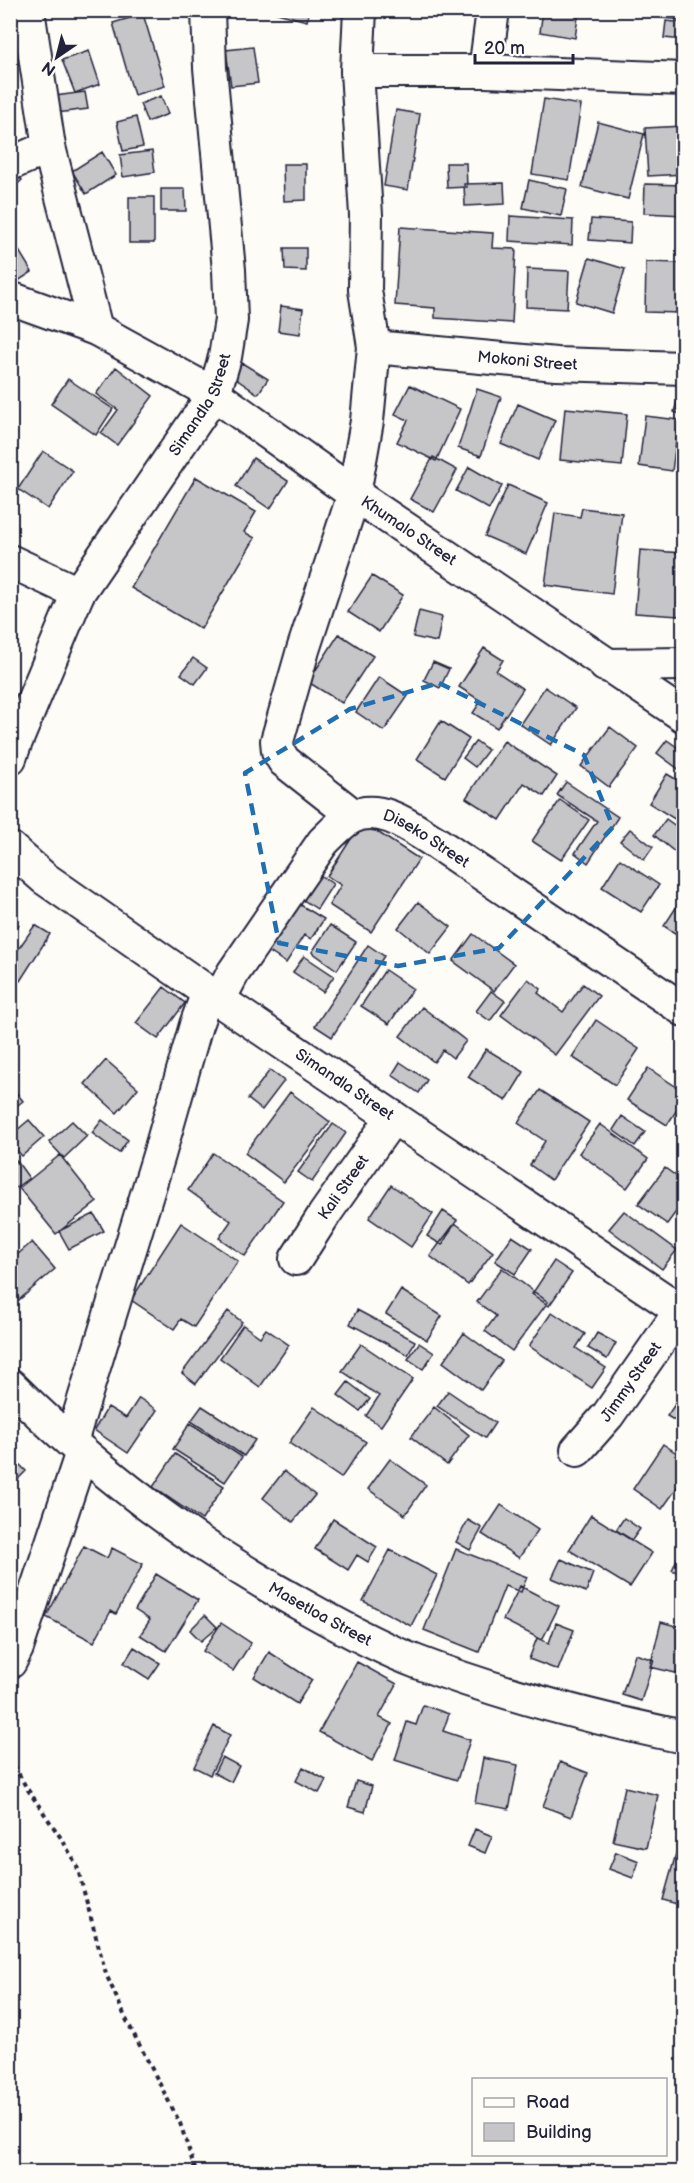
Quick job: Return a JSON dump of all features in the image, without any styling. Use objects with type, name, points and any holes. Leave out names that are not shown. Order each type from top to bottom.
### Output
[{"type":"street","points":[[28,10],[49,147],[96,329]]},
{"type":"street","name":"Simandla Street","points":[[10,758],[78,593],[214,394],[225,357],[231,320],[230,270],[210,68],[208,10]]},
{"type":"street","points":[[10,1662],[17,1648],[77,1447],[196,1024],[213,996],[233,973],[323,842],[339,826],[354,816],[284,761],[278,751],[277,741],[303,650],[354,494],[367,421],[374,347],[365,290],[366,215],[357,71],[360,10]]},
{"type":"street","points":[[485,71],[493,10]]},
{"type":"street","points":[[357,71],[485,71],[684,79]]},
{"type":"street","points":[[10,164],[49,147]]},
{"type":"street","name":"Khumalo Street","points":[[10,298],[96,329],[214,394],[354,494],[684,716]]},
{"type":"street","name":"Mokoni Street","points":[[374,347],[556,364],[684,368]]},
{"type":"street","points":[[10,561],[78,593]]},
{"type":"street","points":[[605,664],[684,664]]},
{"type":"street","name":"Diseko Street","points":[[354,816],[374,813],[397,819],[684,1010]]},
{"type":"street","name":"Simandla Street","points":[[10,848],[44,878],[213,996],[682,1310]]},
{"type":"street","name":"Kali Street","points":[[296,1259],[393,1117]]},
{"type":"street","name":"Jimmy Street","points":[[577,1450],[608,1415],[682,1310]]},
{"type":"street","name":"Masetloa Street","points":[[10,1385],[77,1447],[179,1529],[266,1586],[352,1633],[415,1661],[498,1690],[598,1719],[684,1737]]},
{"type":"path","points":[[10,1758],[77,1866],[106,1974],[126,2019],[180,2123],[196,2172]]},
{"type":"highlighted area","points":[[439,683],[584,755],[613,827],[499,948],[398,966],[279,943],[245,773],[350,709]]},
{"type":"building","points":[[266,10],[310,10],[307,21]]},
{"type":"building","points":[[543,10],[579,10],[575,38],[540,32]]},
{"type":"building","points":[[655,10],[684,10],[684,20],[655,17]]},
{"type":"building","points":[[143,14],[165,86],[134,95],[113,23]]},
{"type":"building","points":[[666,21],[684,23],[684,40],[664,38]]},
{"type":"building","points":[[253,47],[258,83],[231,86],[226,50]]},
{"type":"building","points":[[89,51],[100,84],[75,93],[62,60]]},
{"type":"building","points":[[85,92],[88,109],[57,113],[55,96]]},
{"type":"building","points":[[161,96],[168,114],[147,122],[140,104]]},
{"type":"building","points":[[544,99],[581,105],[569,180],[532,174]]},
{"type":"building","points":[[396,110],[420,114],[408,190],[384,186]]},
{"type":"building","points":[[136,117],[143,147],[123,151],[117,122]]},
{"type":"building","points":[[598,122],[644,134],[628,199],[582,187]]},
{"type":"building","points":[[684,126],[684,174],[648,176],[645,128]]},
{"type":"building","points":[[152,151],[155,172],[123,177],[120,155]]},
{"type":"building","points":[[102,152],[116,175],[86,194],[72,171]]},
{"type":"building","points":[[446,163],[466,163],[467,187],[447,188]]},
{"type":"building","points":[[283,164],[306,164],[306,200],[284,201]]},
{"type":"building","points":[[10,168],[22,180],[10,191]]},
{"type":"building","points":[[529,180],[567,189],[561,216],[523,208]]},
{"type":"building","points":[[504,183],[505,204],[465,206],[464,184]]},
{"type":"building","points":[[645,184],[684,185],[684,215],[644,213]]},
{"type":"building","points":[[161,189],[185,189],[186,211],[161,211]]},
{"type":"building","points":[[129,197],[154,197],[154,243],[129,243]]},
{"type":"building","points":[[510,216],[573,220],[572,245],[509,241]]},
{"type":"building","points":[[591,219],[631,222],[630,243],[589,240]]},
{"type":"building","points":[[400,227],[493,233],[492,248],[516,249],[512,323],[435,318],[435,308],[395,305]]},
{"type":"building","points":[[10,236],[32,272],[18,281],[10,270]]},
{"type":"building","points":[[284,248],[306,248],[306,271],[285,270]]},
{"type":"building","points":[[589,258],[625,269],[612,313],[576,302]]},
{"type":"building","points":[[646,262],[682,263],[681,313],[645,312]]},
{"type":"building","points":[[527,269],[569,271],[567,309],[526,307]]},
{"type":"building","points":[[281,306],[303,309],[300,334],[278,331]]},
{"type":"building","points":[[242,363],[268,379],[258,394],[233,377]]},
{"type":"building","points":[[116,367],[153,396],[117,445],[101,433],[118,410],[96,394]]},
{"type":"building","points":[[68,379],[113,409],[96,435],[51,404]]},
{"type":"building","points":[[410,385],[460,409],[436,461],[397,442],[408,420],[395,414]]},
{"type":"building","points":[[477,389],[501,397],[481,456],[458,448]]},
{"type":"building","points":[[679,395],[684,396],[684,415],[674,412]]},
{"type":"building","points":[[518,404],[555,420],[538,460],[501,444]]},
{"type":"building","points":[[565,408],[627,414],[622,466],[560,460]]},
{"type":"building","points":[[645,416],[679,420],[672,471],[639,466]]},
{"type":"building","points":[[43,451],[73,471],[48,509],[18,489]]},
{"type":"building","points":[[433,457],[457,470],[434,512],[410,499]]},
{"type":"building","points":[[253,458],[288,481],[270,509],[236,486]]},
{"type":"building","points":[[469,467],[502,486],[489,509],[456,491]]},
{"type":"building","points":[[196,477],[256,512],[244,532],[255,538],[201,629],[131,588]]},
{"type":"building","points":[[508,485],[548,503],[526,554],[485,536]]},
{"type":"building","points":[[582,508],[622,513],[612,594],[545,585],[555,513],[580,517]]},
{"type":"building","points":[[640,550],[683,553],[679,616],[635,613]]},
{"type":"building","points":[[372,576],[403,595],[379,632],[348,612]]},
{"type":"building","points":[[419,611],[442,617],[437,642],[413,637]]},
{"type":"building","points":[[339,634],[373,656],[342,703],[308,682]]},
{"type":"building","points":[[484,648],[503,660],[496,671],[523,689],[497,728],[473,713],[481,701],[459,687]]},
{"type":"building","points":[[193,658],[207,668],[195,684],[181,674]]},
{"type":"building","points":[[433,662],[449,669],[440,688],[424,680]]},
{"type":"building","points":[[379,677],[408,696],[384,731],[356,712]]},
{"type":"building","points":[[545,687],[576,708],[551,745],[520,724]]},
{"type":"building","points":[[441,721],[469,739],[445,777],[417,759]]},
{"type":"building","points":[[610,727],[638,748],[609,787],[581,766]]},
{"type":"building","points":[[667,740],[684,752],[684,767],[681,771],[657,753]]},
{"type":"building","points":[[476,741],[488,750],[475,767],[463,758]]},
{"type":"building","points":[[504,741],[557,776],[544,796],[524,783],[500,820],[466,798]]},
{"type":"building","points":[[667,774],[684,784],[684,825],[649,803]]},
{"type":"building","points":[[566,782],[618,817],[588,863],[575,853],[597,821],[557,795]]},
{"type":"building","points":[[560,800],[589,820],[561,860],[532,841]]},
{"type":"building","points":[[666,819],[684,832],[684,844],[676,853],[654,835]]},
{"type":"building","points":[[362,822],[419,859],[371,932],[329,905],[341,885],[327,876]]},
{"type":"building","points":[[630,829],[653,847],[644,860],[620,841]]},
{"type":"building","points":[[620,859],[659,885],[641,912],[602,887]]},
{"type":"building","points":[[312,870],[333,884],[317,909],[296,895]]},
{"type":"building","points":[[684,897],[684,939],[664,926]]},
{"type":"building","points":[[294,901],[324,919],[311,939],[304,935],[286,963],[265,949]]},
{"type":"building","points":[[418,902],[451,927],[430,954],[398,928]]},
{"type":"building","points":[[10,920],[19,925],[10,938]]},
{"type":"building","points":[[35,925],[50,934],[20,981],[10,975],[10,961]]},
{"type":"building","points":[[330,925],[356,942],[337,970],[312,952]]},
{"type":"building","points":[[473,934],[514,964],[494,991],[453,961]]},
{"type":"building","points":[[368,945],[384,956],[332,1037],[315,1026]]},
{"type":"building","points":[[304,956],[334,976],[323,992],[293,972]]},
{"type":"building","points":[[385,970],[413,989],[389,1024],[361,1006]]},
{"type":"building","points":[[528,979],[541,989],[538,993],[563,1012],[583,984],[599,996],[555,1055],[501,1015]]},
{"type":"building","points":[[164,987],[185,1003],[158,1039],[136,1023]]},
{"type":"building","points":[[491,991],[505,1001],[490,1021],[476,1011]]},
{"type":"building","points":[[422,1007],[466,1041],[453,1058],[443,1050],[434,1062],[400,1036]]},
{"type":"building","points":[[596,1020],[639,1049],[615,1085],[572,1057]]},
{"type":"building","points":[[486,1049],[524,1072],[506,1101],[468,1077]]},
{"type":"building","points":[[106,1060],[138,1088],[117,1113],[85,1084]]},
{"type":"building","points":[[400,1062],[427,1080],[419,1093],[392,1075]]},
{"type":"building","points":[[648,1068],[684,1092],[684,1099],[667,1125],[627,1100]]},
{"type":"building","points":[[270,1070],[284,1081],[262,1110],[248,1099]]},
{"type":"building","points":[[10,1085],[23,1101],[10,1111]]},
{"type":"building","points":[[540,1090],[589,1122],[551,1180],[530,1165],[545,1141],[518,1123]]},
{"type":"building","points":[[290,1092],[330,1122],[284,1182],[245,1153]]},
{"type":"building","points":[[622,1116],[645,1132],[635,1146],[613,1130]]},
{"type":"building","points":[[29,1120],[44,1137],[22,1156],[10,1143],[10,1136]]},
{"type":"building","points":[[102,1120],[128,1140],[119,1153],[92,1133]]},
{"type":"building","points":[[72,1121],[87,1136],[64,1158],[49,1142]]},
{"type":"building","points":[[333,1124],[346,1133],[312,1182],[298,1172]]},
{"type":"building","points":[[600,1124],[648,1159],[627,1188],[579,1153]]},
{"type":"building","points":[[213,1153],[283,1201],[245,1256],[219,1238],[231,1221],[188,1190]]},
{"type":"building","points":[[60,1155],[97,1202],[56,1234],[19,1188]]},
{"type":"building","points":[[16,1160],[29,1178],[10,1192],[10,1164]]},
{"type":"building","points":[[665,1168],[684,1182],[684,1201],[667,1224],[638,1204]]},
{"type":"building","points":[[391,1185],[433,1214],[411,1247],[369,1218]]},
{"type":"building","points":[[443,1211],[457,1220],[442,1245],[427,1236]]},
{"type":"building","points":[[624,1211],[677,1250],[662,1269],[609,1229]]},
{"type":"building","points":[[94,1214],[104,1231],[69,1249],[59,1231]]},
{"type":"building","points":[[181,1223],[238,1261],[194,1327],[181,1319],[174,1329],[131,1300]]},
{"type":"building","points":[[455,1223],[493,1252],[468,1285],[430,1256]]},
{"type":"building","points":[[512,1236],[532,1249],[515,1274],[495,1261]]},
{"type":"building","points":[[32,1242],[55,1269],[19,1300],[10,1290],[10,1261]]},
{"type":"building","points":[[554,1261],[572,1273],[549,1306],[532,1294]]},
{"type":"building","points":[[502,1268],[548,1302],[512,1351],[485,1331],[496,1316],[477,1302]]},
{"type":"building","points":[[401,1290],[442,1316],[427,1340],[386,1314]]},
{"type":"building","points":[[357,1310],[415,1341],[408,1355],[350,1324]]},
{"type":"building","points":[[228,1311],[242,1322],[196,1384],[182,1373]]},
{"type":"building","points":[[552,1312],[585,1334],[576,1348],[606,1368],[592,1388],[529,1346]]},
{"type":"building","points":[[243,1325],[260,1337],[266,1329],[289,1345],[260,1387],[220,1358]]},
{"type":"building","points":[[464,1333],[502,1361],[481,1390],[443,1362]]},
{"type":"building","points":[[597,1333],[616,1343],[607,1359],[588,1348]]},
{"type":"building","points":[[419,1343],[434,1353],[423,1369],[408,1359]]},
{"type":"building","points":[[361,1344],[413,1379],[381,1426],[366,1416],[379,1396],[342,1371]]},
{"type":"building","points":[[348,1382],[370,1399],[360,1411],[338,1395]]},
{"type":"building","points":[[448,1391],[495,1423],[485,1438],[437,1406]]},
{"type":"building","points":[[684,1391],[684,1426],[667,1416]]},
{"type":"building","points":[[139,1398],[157,1410],[128,1453],[94,1430],[108,1407],[126,1418]]},
{"type":"building","points":[[202,1406],[255,1440],[244,1456],[191,1421]]},
{"type":"building","points":[[314,1407],[366,1442],[341,1478],[289,1443]]},
{"type":"building","points":[[434,1407],[469,1435],[447,1465],[411,1437]]},
{"type":"building","points":[[190,1423],[242,1457],[225,1482],[173,1449]]},
{"type":"building","points":[[663,1444],[684,1458],[684,1478],[662,1509],[633,1489]]},
{"type":"building","points":[[175,1454],[224,1486],[202,1520],[153,1487]]},
{"type":"building","points":[[10,1455],[26,1471],[10,1487]]},
{"type":"building","points":[[390,1459],[426,1485],[405,1515],[368,1489]]},
{"type":"building","points":[[284,1471],[315,1495],[293,1522],[263,1498]]},
{"type":"building","points":[[501,1505],[538,1530],[519,1558],[482,1534]]},
{"type":"building","points":[[591,1515],[652,1553],[630,1587],[569,1550]]},
{"type":"building","points":[[624,1518],[640,1529],[632,1540],[616,1530]]},
{"type":"building","points":[[333,1519],[377,1547],[368,1562],[357,1555],[348,1570],[315,1549]]},
{"type":"building","points":[[468,1520],[482,1528],[470,1550],[456,1542]]},
{"type":"building","points":[[684,1544],[684,1575],[672,1570]]},
{"type":"building","points":[[84,1546],[107,1558],[112,1548],[143,1564],[116,1614],[111,1611],[94,1642],[46,1617]]},
{"type":"building","points":[[456,1549],[527,1577],[521,1592],[505,1586],[479,1652],[424,1630]]},
{"type":"building","points":[[390,1550],[437,1575],[411,1626],[363,1601]]},
{"type":"building","points":[[561,1559],[593,1573],[586,1592],[552,1578]]},
{"type":"building","points":[[156,1574],[198,1600],[166,1651],[140,1635],[150,1620],[135,1610]]},
{"type":"building","points":[[520,1586],[559,1606],[542,1640],[503,1620]]},
{"type":"building","points":[[205,1615],[217,1627],[201,1641],[190,1630]]},
{"type":"building","points":[[661,1622],[684,1628],[684,1675],[650,1667]]},
{"type":"building","points":[[221,1623],[251,1643],[233,1671],[203,1651]]},
{"type":"building","points":[[556,1623],[574,1630],[558,1670],[529,1659],[537,1638],[549,1643]]},
{"type":"building","points":[[134,1647],[160,1663],[149,1679],[124,1663]]},
{"type":"building","points":[[269,1652],[312,1680],[297,1704],[254,1677]]},
{"type":"building","points":[[635,1654],[654,1660],[641,1701],[622,1695]]},
{"type":"building","points":[[357,1662],[397,1684],[379,1717],[392,1724],[372,1761],[319,1732]]},
{"type":"building","points":[[423,1705],[449,1714],[443,1731],[470,1740],[457,1780],[395,1760],[407,1722],[416,1725]]},
{"type":"building","points":[[214,1726],[230,1735],[210,1775],[194,1767]]},
{"type":"building","points":[[222,1757],[239,1766],[231,1782],[214,1773]]},
{"type":"building","points":[[483,1758],[518,1765],[509,1809],[475,1803]]},
{"type":"building","points":[[560,1762],[588,1773],[571,1817],[543,1806]]},
{"type":"building","points":[[303,1767],[326,1780],[319,1793],[296,1781]]},
{"type":"building","points":[[356,1781],[372,1786],[365,1812],[348,1807]]},
{"type":"building","points":[[625,1787],[658,1795],[646,1848],[613,1841]]},
{"type":"building","points":[[684,1825],[684,1906],[663,1900]]},
{"type":"building","points":[[475,1829],[492,1836],[485,1853],[468,1846]]},
{"type":"building","points":[[616,1852],[639,1861],[633,1878],[609,1869]]}]
